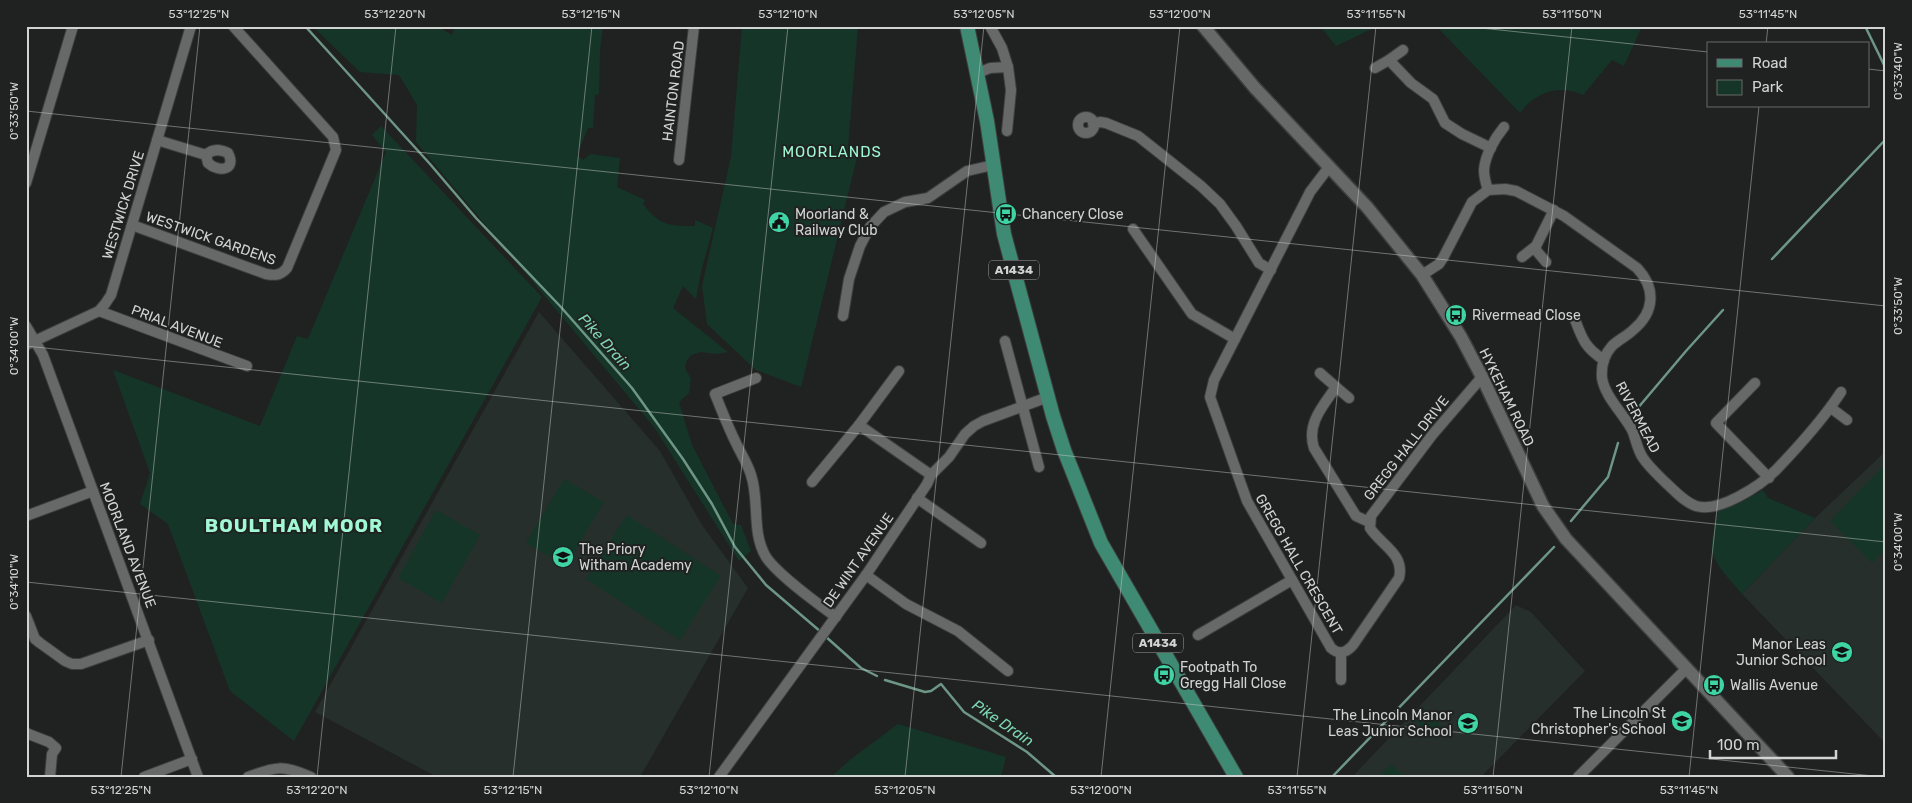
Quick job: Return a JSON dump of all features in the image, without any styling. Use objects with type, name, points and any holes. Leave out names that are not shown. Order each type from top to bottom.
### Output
[{"type":"main road","name":"A1434","points":[[968,26],[994,165],[1004,234],[1064,450],[1101,543],[1236,777]]},
{"type":"street","points":[[26,183],[74,26]]},
{"type":"street","name":"WESTWICK DRIVE","points":[[99,311],[111,295],[190,26]]},
{"type":"street","name":"WESTWICK GARDENS","points":[[132,225],[266,274],[275,276],[282,274],[287,268],[336,150],[335,143],[333,137],[233,26]]},
{"type":"street","name":"HAINTON ROAD","points":[[679,160],[694,26]]},
{"type":"street","points":[[990,26],[1002,48],[1008,68],[1010,90],[1007,131]]},
{"type":"street","name":"HYKEHAM ROAD","points":[[1203,26],[1255,88],[1367,207],[1422,275],[1461,337],[1543,506],[1566,539],[1784,775]]},
{"type":"street","points":[[1375,68],[1403,50]]},
{"type":"street","points":[[1389,60],[1411,82],[1433,99],[1445,124],[1491,148]]},
{"type":"street","points":[[978,73],[990,68],[1008,68]]},
{"type":"street","points":[[1093,124],[1100,122],[1138,136],[1202,186],[1220,204],[1259,263],[1271,270]]},
{"type":"street","points":[[1488,190],[1484,170],[1491,148],[1504,127]]},
{"type":"street","points":[[157,140],[206,155]]},
{"type":"street","points":[[843,316],[849,279],[860,246],[870,227],[884,212],[905,202],[928,198],[967,171],[994,165]]},
{"type":"street","name":"GREGG HALL CRESCENT","points":[[1329,167],[1310,192],[1212,386],[1210,397],[1247,501],[1331,648],[1341,653],[1346,652],[1353,645],[1395,585],[1401,571],[1400,563]]},
{"type":"street","points":[[1422,275],[1439,264],[1472,202],[1488,190],[1505,188],[1516,191],[1554,210],[1637,268],[1645,277],[1651,302],[1648,312],[1634,330],[1612,346],[1604,360],[1589,350],[1574,318]]},
{"type":"street","points":[[1522,257],[1534,248],[1554,210]]},
{"type":"street","points":[[1133,229],[1192,314],[1235,339]]},
{"type":"street","points":[[1534,248],[1546,262]]},
{"type":"street","points":[[31,342],[99,311]]},
{"type":"street","name":"PRIAL AVENUE","points":[[99,311],[247,366]]},
{"type":"street","name":"MOORLAND AVENUE","points":[[26,326],[93,491],[198,777]]},
{"type":"street","points":[[1005,341],[1039,467]]},
{"type":"street","name":"RIVERMEAD","points":[[1604,360],[1602,380],[1609,395],[1633,432],[1638,450],[1644,460],[1679,495],[1697,506],[1715,506],[1742,495],[1769,478],[1804,441],[1842,392]]},
{"type":"street","points":[[812,482],[860,425],[900,371]]},
{"type":"street","points":[[1320,373],[1350,398]]},
{"type":"street","name":"GREGG HALL DRIVE","points":[[1400,563],[1396,556],[1372,533],[1369,522],[1371,516],[1433,434],[1482,377]]},
{"type":"street","points":[[756,378],[715,394],[727,425],[751,473],[756,498],[755,516],[759,536],[766,557],[834,620]]},
{"type":"street","points":[[1755,383],[1712,426],[1769,478]]},
{"type":"street","points":[[1336,387],[1312,425],[1312,441],[1314,448],[1356,516],[1369,522]]},
{"type":"street","name":"DE WINT AVENUE","points":[[719,777],[866,575],[927,484],[930,475],[949,457],[965,434],[983,420],[1048,398]]},
{"type":"street","points":[[1831,408],[1847,420]]},
{"type":"street","points":[[860,425],[930,475]]},
{"type":"street","points":[[26,516],[93,491]]},
{"type":"street","points":[[917,498],[981,543]]},
{"type":"street","points":[[866,575],[912,608],[924,615],[940,620],[958,631],[1008,671]]},
{"type":"street","points":[[1198,635],[1292,580]]},
{"type":"street","points":[[26,616],[35,639],[72,664],[81,664],[149,640]]},
{"type":"street","points":[[1341,653],[1341,680]]},
{"type":"street","points":[[1578,777],[1687,668]]},
{"type":"street","points":[[26,734],[49,742],[56,748],[52,754],[50,777]]},
{"type":"street","points":[[144,777],[192,759]]},
{"type":"street","points":[[248,777],[265,770],[282,767],[293,769],[311,777]]},
{"type":"shaded area","name":"The Priory Witham Academy","points":[[539,312],[660,451],[702,525],[748,588],[640,777],[437,777],[315,712]]},
{"type":"shaded area","name":"Manor Leas Junior School","points":[[1886,451],[1886,744],[1742,594],[1815,518]]},
{"type":"shaded area","name":"The Lincoln Manor Leas Junior School","points":[[1516,605],[1531,612],[1585,671],[1481,777],[1352,777]]},
{"type":"green space","points":[[312,26],[437,26],[452,35],[455,26],[603,26],[600,51],[599,94],[595,95],[593,128],[588,128],[577,155],[583,160],[591,154],[620,158],[617,187],[645,200],[643,204],[660,221],[678,226],[695,226],[695,220],[713,228],[696,299],[683,286],[673,308],[728,352],[716,354],[701,352],[691,355],[686,362],[685,368],[691,379],[689,393],[679,402],[692,445],[733,524],[741,525],[751,551],[739,561],[654,427],[416,142],[417,105],[399,75],[360,72]]},
{"type":"green space","name":"Moorland & Railway Club","points":[[742,26],[858,26],[848,147],[859,149],[801,387],[756,370],[707,324],[702,286],[731,157]]},
{"type":"green space","points":[[1320,26],[1378,26],[1336,46]]},
{"type":"green space","points":[[1436,26],[1642,26],[1624,66],[1612,60],[1583,95],[1565,90],[1548,92],[1533,100],[1520,113]]},
{"type":"green space","points":[[381,126],[542,297],[294,741],[230,691],[168,524],[140,504],[150,473],[113,370],[260,426],[297,336],[308,339],[386,152],[372,135]]},
{"type":"green space","points":[[1886,464],[1886,549],[1872,563],[1830,521]]},
{"type":"green space","points":[[564,479],[604,502],[566,566],[526,543]]},
{"type":"green space","points":[[1763,490],[1768,498],[1815,518],[1742,594],[1715,560],[1712,547],[1714,529],[1718,511],[1742,502]]},
{"type":"green space","points":[[436,510],[480,535],[442,603],[398,578]]},
{"type":"green space","points":[[627,515],[721,576],[680,640],[586,579]]},
{"type":"green space","points":[[1424,708],[1445,729],[1434,740],[1413,719]]},
{"type":"green space","points":[[898,724],[1006,757],[1001,777],[831,777],[851,759]]},
{"type":"green space","points":[[1391,764],[1405,777],[1379,777]]},
{"type":"waterway","name":"Pike Drain","points":[[305,26],[430,164],[476,218],[560,306],[632,388],[683,459],[712,504],[735,547],[766,585],[821,632]]},
{"type":"waterway","points":[[1865,26],[1886,69]]},
{"type":"waterway","points":[[1772,259],[1886,139]]},
{"type":"waterway","points":[[1637,409],[1723,310]]},
{"type":"waterway","points":[[1571,521],[1608,477],[1618,443]]},
{"type":"waterway","points":[[1332,777],[1554,547]]},
{"type":"waterway","name":"Pike Drain","points":[[825,636],[861,668],[877,676]]},
{"type":"waterway","name":"Pike Drain","points":[[885,680],[925,692],[931,691],[941,684],[964,712],[1027,752],[1056,777]]},
{"type":"place","name":"Chancery Close","points":[[1006,214]]},
{"type":"place","name":"Moorland & Railway Club","points":[[779,222]]},
{"type":"place","name":"Rivermead Close","points":[[1456,315]]},
{"type":"place","name":"The Priory Witham Academy","points":[[563,557]]},
{"type":"place","name":"Manor Leas Junior School","points":[[1842,652]]},
{"type":"place","name":"Footpath To Gregg Hall Close","points":[[1164,675]]},
{"type":"place","name":"Wallis Avenue","points":[[1714,685]]},
{"type":"place","name":"The Lincoln St Christopher's School","points":[[1682,721]]},
{"type":"place","name":"The Lincoln Manor Leas Junior School","points":[[1468,723]]},
{"type":"district","name":"MOORLANDS","points":[[832,152]]},
{"type":"district","name":"BOULTHAM MOOR","points":[[294,525]]}]
